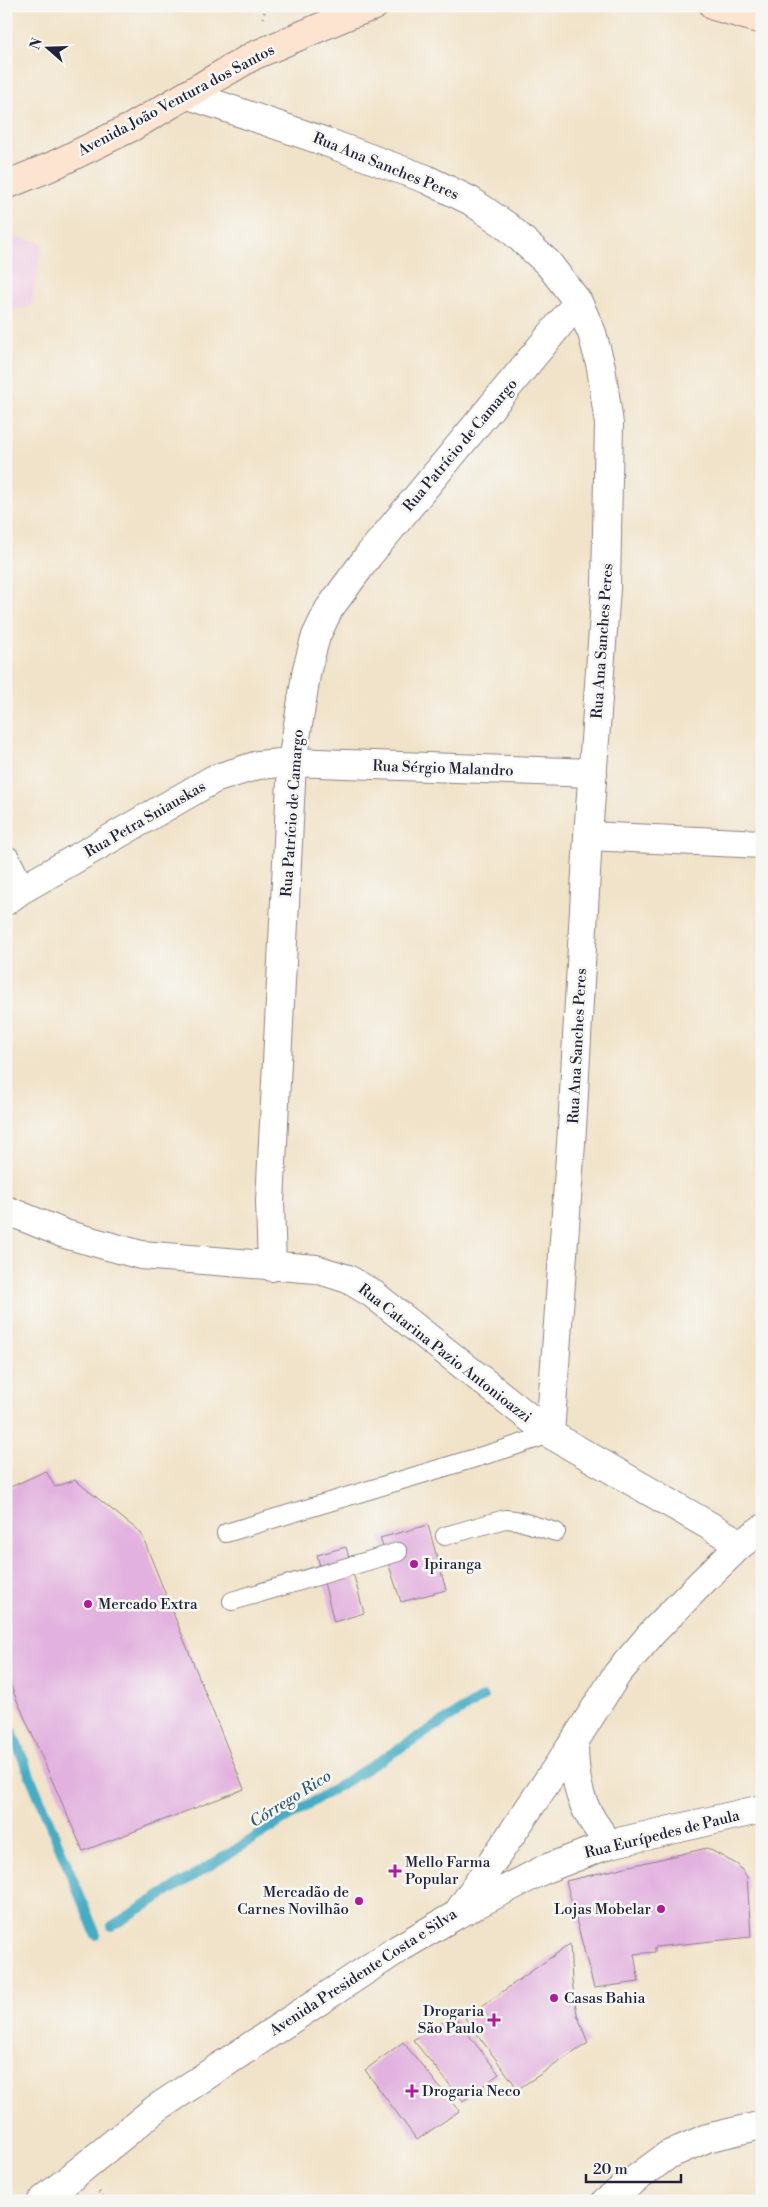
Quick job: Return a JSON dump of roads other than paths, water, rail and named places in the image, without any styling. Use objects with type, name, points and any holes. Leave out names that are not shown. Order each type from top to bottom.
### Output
[{"type":"main road","name":"Avenida João Ventura dos Santos","points":[[6,184],[50,167],[132,127],[253,56],[374,6]]},
{"type":"main road","points":[[714,6],[762,20]]},
{"type":"street","name":"Rua Ana Sanches Peres","points":[[189,95],[408,172],[471,201],[507,226],[548,264],[578,302],[592,334],[602,367],[610,424],[606,588],[588,836],[572,1129],[550,1434]]},
{"type":"street","name":"Rua Patrício de Camargo","points":[[272,1267],[270,1202],[292,762],[306,669],[316,636],[329,609],[369,555],[578,302]]},
{"type":"street","name":"Rua Sérgio Malandro","points":[[292,762],[593,773]]},
{"type":"street","name":"Rua Petra Sniauskas","points":[[14,895],[214,779],[258,765],[292,762]]},
{"type":"street","points":[[588,836],[762,844]]},
{"type":"street","points":[[6,860],[14,895]]},
{"type":"street","name":"Rua Catarina Pazio Antonioazzi","points":[[6,1210],[64,1234],[141,1255],[272,1267],[316,1269],[348,1279],[373,1294],[550,1434],[752,1536]]},
{"type":"street","name":"Avenida Presidente Costa e Silva","points":[[42,2201],[157,2108],[398,1949],[456,1915],[574,1742],[617,1674],[653,1632],[752,1536]]},
{"type":"street","points":[[574,1742],[574,1772],[584,1806],[594,1825],[610,1844]]},
{"type":"street","name":"Rua Eurípedes de Paula","points":[[456,1915],[545,1869],[610,1844],[762,1809]]},
{"type":"street","points":[[606,2201],[668,2155],[707,2138],[762,2125]]},
{"type":"lane","points":[[226,1533],[505,1450],[550,1434]]},
{"type":"lane","points":[[445,1536],[505,1519],[516,1520],[556,1532]]},
{"type":"lane","points":[[232,1601],[398,1552]]},
{"type":"waterway","name":"Córrego Rico","points":[[112,1926],[483,1697]]},
{"type":"waterway","points":[[6,1718],[96,1935]]},
{"type":"place","name":"Ipiranga","points":[[414,1564]]},
{"type":"place","name":"Mercado Extra","points":[[88,1604]]},
{"type":"place","name":"Mello Farma Popular","points":[[395,1871]]},
{"type":"place","name":"Mercadão de Carnes Novilhão","points":[[359,1901]]},
{"type":"place","name":"Lojas Mobelar","points":[[661,1909]]},
{"type":"place","name":"Casas Bahia","points":[[554,1998]]},
{"type":"place","name":"Drogaria São Paulo","points":[[494,2020]]},
{"type":"place","name":"Drogaria Neco","points":[[412,2091]]}]
